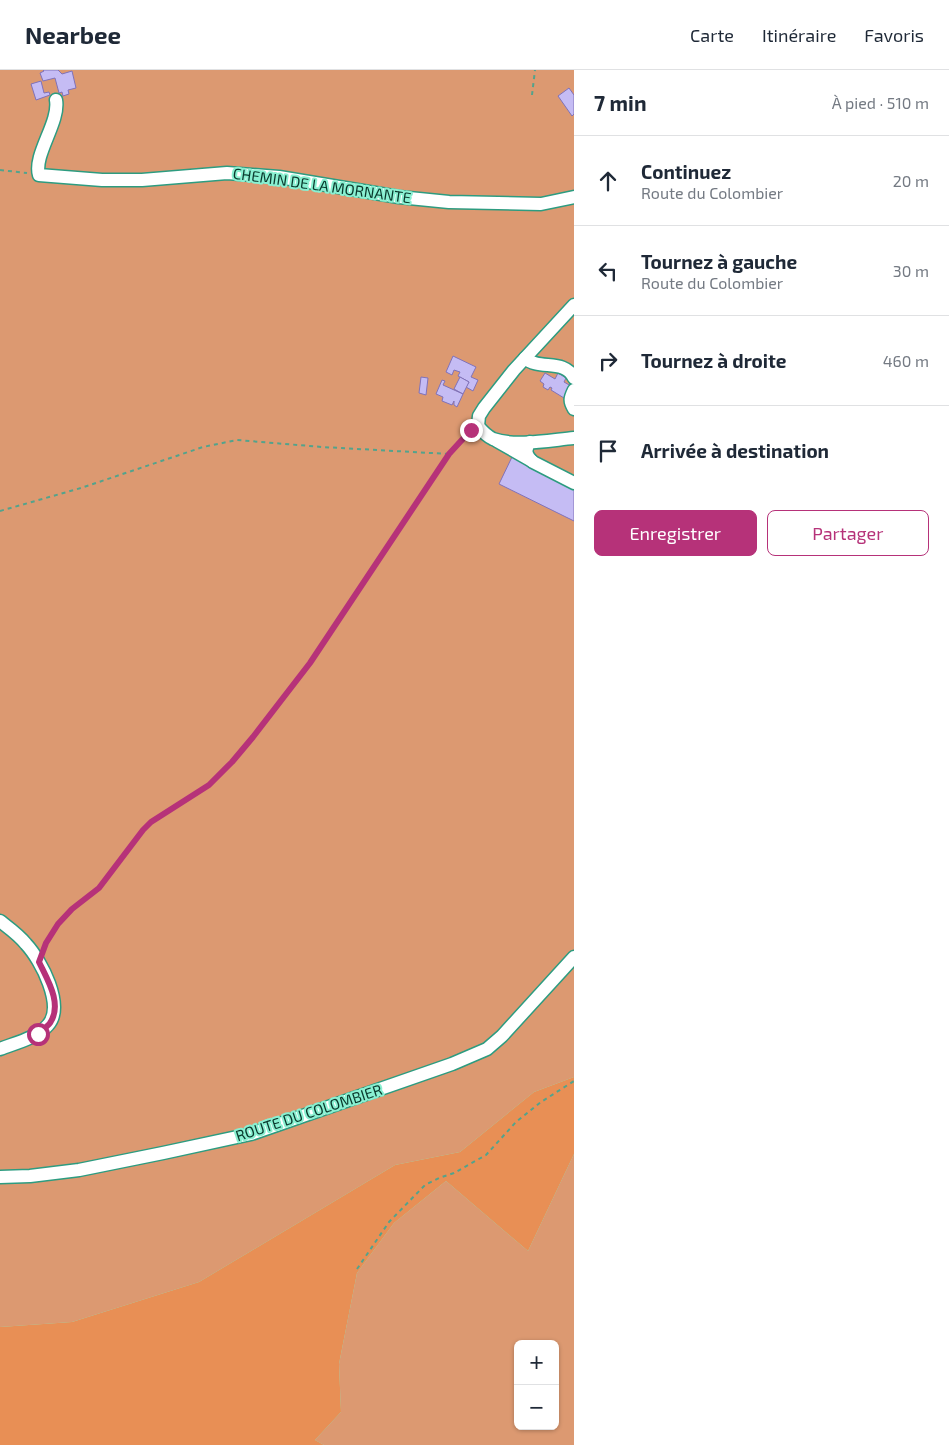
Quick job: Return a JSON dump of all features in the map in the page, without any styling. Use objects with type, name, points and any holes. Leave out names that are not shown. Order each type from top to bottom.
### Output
[{"type":"street","points":[[39,175],[38,165],[57,110],[56,100]]},
{"type":"street","name":"CHEMIN DE LA MORNANTE","points":[[39,175],[102,180],[142,180],[227,173],[279,177],[398,197],[448,202],[541,204],[574,197]]},
{"type":"street","points":[[574,304],[524,358],[484,408],[479,416],[478,426],[483,433],[520,456],[574,482]]},
{"type":"street","points":[[524,358],[531,363],[565,369],[570,371],[574,378]]},
{"type":"street","points":[[574,390],[570,398],[574,409]]},
{"type":"street","points":[[493,439],[530,442],[574,438]]},
{"type":"street","points":[[530,442],[527,455],[533,462]]},
{"type":"street","points":[[0,921],[27,945],[39,962],[53,994],[55,1007],[53,1017],[48,1025],[38,1034],[0,1049]]},
{"type":"street","name":"ROUTE DU COLOMBIER","points":[[0,1177],[30,1176],[79,1170],[251,1134],[452,1064],[487,1049],[502,1036],[574,956]]},
{"type":"path","points":[[532,95],[535,70]]},
{"type":"path","points":[[0,170],[39,175]]},
{"type":"path","points":[[39,962],[46,943],[58,924],[72,909],[99,888],[143,830],[151,822],[209,785],[253,737],[310,663],[449,454],[471,430],[478,426]]},
{"type":"path","points":[[0,511],[81,488],[203,447],[237,440],[449,454]]},
{"type":"path","points":[[357,1269],[389,1222],[425,1185],[454,1173],[486,1155],[516,1122],[541,1102],[574,1082]]},
{"type":"shaded area","points":[[0,70],[574,70],[574,1077],[534,1092],[460,1152],[395,1165],[199,1282],[72,1322],[0,1327]]},
{"type":"shaded area","points":[[574,1077],[574,1154],[528,1251],[446,1181],[394,1223],[357,1273],[339,1364],[341,1412],[315,1440],[324,1445],[0,1445],[0,1327],[72,1322],[199,1282],[395,1165],[460,1152],[534,1092]]},
{"type":"shaded area","points":[[574,1154],[574,1445],[324,1445],[315,1440],[341,1412],[339,1364],[357,1273],[394,1223],[446,1181],[528,1251]]},
{"type":"building","points":[[43,70],[58,70],[62,74],[72,71],[76,88],[68,90],[69,94],[63,96],[62,92],[59,93],[55,78],[43,81],[40,73]]},
{"type":"building","points":[[41,81],[44,93],[49,92],[50,95],[36,100],[31,84]]},
{"type":"building","points":[[569,88],[574,95],[574,114],[572,116],[558,96]]},
{"type":"building","points":[[453,356],[476,367],[471,377],[478,380],[473,391],[466,387],[469,382],[458,376],[460,372],[454,370],[452,375],[446,372]]},
{"type":"building","points":[[545,373],[555,379],[558,373],[566,378],[564,382],[571,386],[564,398],[551,390],[552,388],[550,387],[548,390],[543,387],[544,384],[540,381]]},
{"type":"building","points":[[421,377],[428,378],[426,395],[419,393]]},
{"type":"building","points":[[460,377],[469,382],[463,394],[454,389]]},
{"type":"building","points":[[442,380],[445,381],[443,385],[463,394],[457,407],[454,405],[454,401],[452,405],[442,401],[443,397],[436,394]]},
{"type":"building","points":[[512,457],[574,488],[574,521],[499,484]]},
{"type":"route","points":[[38,1034],[48,1025],[53,1017],[55,1007],[53,994],[39,962],[46,943],[58,924],[72,909],[99,888],[110,871],[151,822],[209,785],[253,737],[310,663],[449,454],[471,430]]}]
